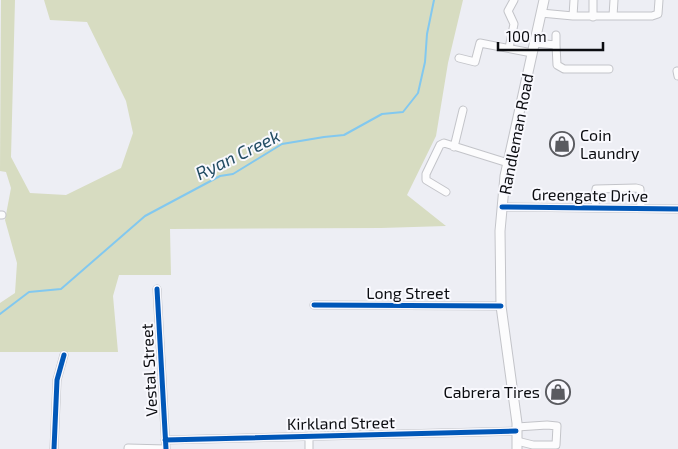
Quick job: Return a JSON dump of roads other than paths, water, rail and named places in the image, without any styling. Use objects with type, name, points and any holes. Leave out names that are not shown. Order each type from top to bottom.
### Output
[{"type":"main road","name":"Randleman Road","points":[[517,445],[517,429],[501,306],[500,230],[508,164],[544,0]]},
{"type":"street","points":[[509,48],[514,24],[508,10],[514,0]]},
{"type":"street","points":[[573,16],[574,0]]},
{"type":"street","points":[[593,0],[593,17]]},
{"type":"street","points":[[614,0],[614,16]]},
{"type":"street","points":[[541,13],[593,17],[655,16],[659,10],[659,0]]},
{"type":"street","points":[[556,35],[557,65],[564,69],[609,69]]},
{"type":"street","points":[[459,58],[475,62],[480,43],[532,53]]},
{"type":"street","points":[[534,43],[556,45]]},
{"type":"street","points":[[454,147],[463,110]]},
{"type":"street","points":[[446,192],[426,180],[426,174],[440,145],[444,143],[508,164]]},
{"type":"street","points":[[595,208],[596,188],[627,188],[640,190],[641,208]]},
{"type":"street","name":"Greengate Drive","points":[[502,207],[678,209]]},
{"type":"street","name":"Vestal Street","points":[[157,289],[166,449]]},
{"type":"street","name":"Long Street","points":[[314,305],[501,306]]},
{"type":"street","points":[[54,449],[57,380],[64,355]]},
{"type":"street","name":"Kirkland Street","points":[[165,440],[517,429],[547,425],[556,426],[556,445],[517,445]]},
{"type":"street","points":[[309,436],[309,449]]},
{"type":"street","points":[[128,448],[166,449]]},
{"type":"waterway","name":"Ryan Creek","points":[[0,314],[29,292],[61,289],[145,216],[220,176],[233,174],[282,144],[344,135],[382,114],[403,112],[418,93],[425,62],[427,34],[434,0]]},
{"type":"place","name":"Coin Laundry","points":[[562,144]]},
{"type":"place","name":"Cabrera Tires","points":[[558,392]]}]
